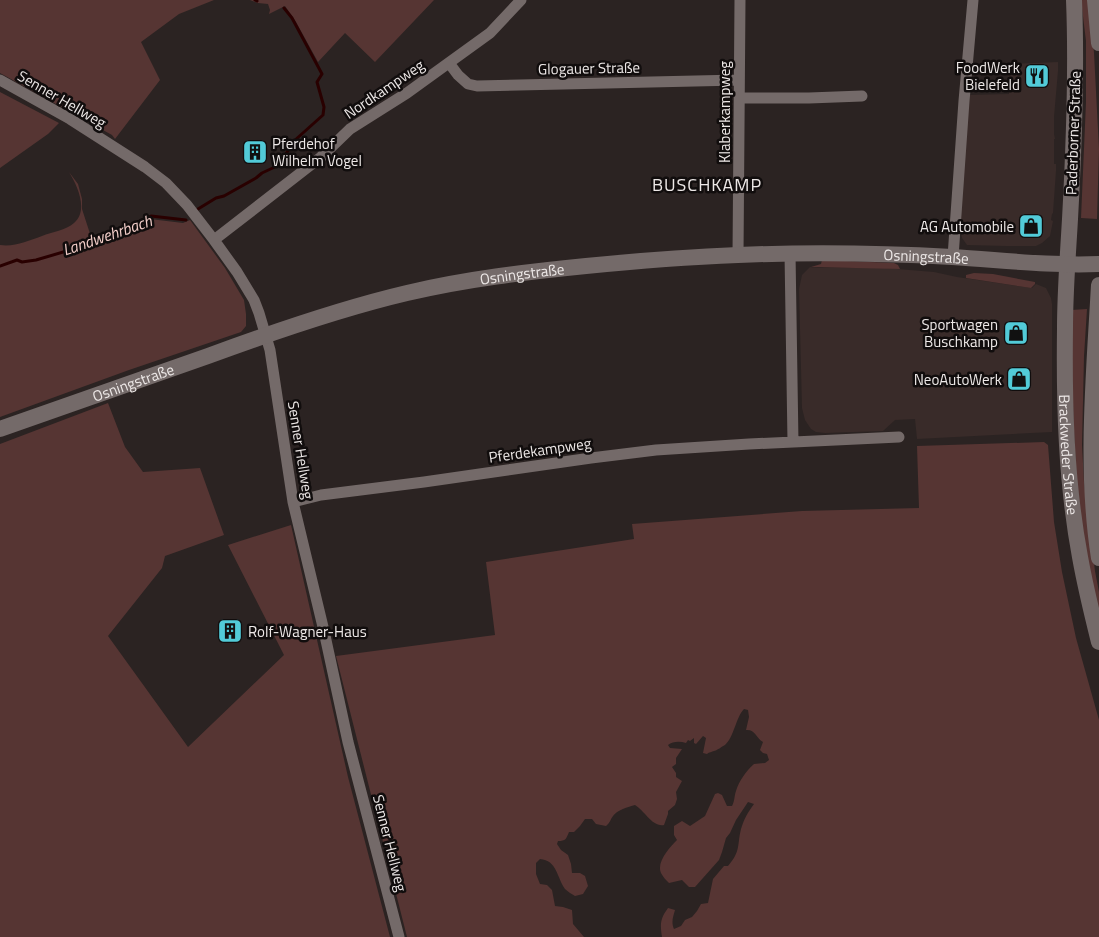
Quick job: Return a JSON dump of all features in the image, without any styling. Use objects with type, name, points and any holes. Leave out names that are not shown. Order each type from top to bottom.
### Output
[{"type":"main road","name":"Paderborner Straße","points":[[1067,265],[1076,73],[1074,0]]},
{"type":"main road","points":[[1095,0],[1099,43]]},
{"type":"main road","name":"Osningstraße","points":[[0,429],[326,315],[410,292],[486,278],[608,264],[790,253],[883,254],[1067,265],[1099,264]]},
{"type":"main road","name":"Brackweder Straße","points":[[1067,265],[1065,358],[1069,472],[1080,557],[1099,642]]},
{"type":"main road","name":"Brackweder Straße","points":[[1099,285],[1093,383],[1092,452],[1093,504],[1099,558]]},
{"type":"street","name":"Nordkampweg","points":[[214,240],[321,157],[350,129],[407,93],[490,33],[521,0]]},
{"type":"street","name":"Klaberkampweg","points":[[738,255],[740,0]]},
{"type":"street","points":[[953,257],[973,0]]},
{"type":"street","name":"Glogauer Straße","points":[[449,63],[468,84],[477,86],[739,80]]},
{"type":"street","name":"Senner Hellweg","points":[[0,80],[70,119],[156,175],[176,193],[214,240],[248,290],[259,313],[270,350],[275,377],[293,502],[323,624],[348,742],[399,937]]},
{"type":"street","points":[[740,98],[862,96]]},
{"type":"street","points":[[790,253],[793,442]]},
{"type":"street","name":"Pferdekampweg","points":[[293,502],[321,495],[623,454],[684,448],[899,437]]},
{"type":"shaded area","points":[[0,0],[214,0],[179,14],[141,42],[160,80],[115,139],[112,135],[0,73]]},
{"type":"shaded area","points":[[250,0],[434,0],[375,62],[345,33],[318,62],[285,6],[269,14],[268,4]]},
{"type":"shaded area","points":[[1081,0],[1089,0],[1094,53],[1099,149],[1097,219],[1081,218],[1086,102],[1086,41]]},
{"type":"shaded area","points":[[1058,62],[1054,117],[1054,164],[1056,164],[1056,171],[1051,220],[1053,221],[1050,236],[1036,246],[967,245],[962,238],[960,225],[968,95],[1009,94],[1007,64]]},
{"type":"shaded area","points":[[0,92],[59,123],[48,134],[0,168]]},
{"type":"shaded area","points":[[69,172],[78,184],[82,199],[82,209],[94,246],[150,219],[183,223],[190,220],[225,268],[244,300],[246,326],[241,332],[0,417],[0,245],[21,243],[63,229],[74,223],[81,211],[81,205],[78,190]]},
{"type":"shaded area","points":[[822,260],[894,263],[900,269],[811,267],[821,264]]},
{"type":"shaded area","points":[[810,267],[885,268],[934,272],[1032,288],[1036,284],[1046,288],[1052,304],[1052,432],[917,439],[915,419],[895,420],[883,431],[825,433],[816,432],[811,429],[805,420],[802,408],[799,289],[802,275]]},
{"type":"shaded area","points":[[974,273],[993,274],[1035,282],[1035,284],[1031,288],[966,278],[966,275]]},
{"type":"shaded area","points":[[1087,309],[1082,445],[1084,482],[1099,592],[1099,614],[1092,587],[1080,519],[1073,408],[1071,310]]},
{"type":"shaded area","points":[[108,403],[125,447],[143,472],[200,468],[224,535],[165,556],[162,568],[108,636],[188,747],[284,655],[228,545],[291,525],[348,777],[390,937],[0,937],[0,444]]},
{"type":"shaded area","points":[[1044,442],[1048,445],[1054,522],[1062,572],[1076,638],[1099,720],[1099,937],[662,937],[661,922],[668,908],[675,910],[672,922],[674,929],[681,926],[685,920],[692,917],[701,904],[708,903],[713,879],[724,866],[728,866],[737,852],[742,825],[754,804],[748,802],[726,838],[719,860],[695,887],[689,887],[682,880],[669,883],[660,869],[662,860],[677,840],[674,835],[674,826],[682,821],[690,826],[705,816],[715,794],[722,795],[727,806],[732,806],[737,787],[746,773],[754,764],[765,763],[769,760],[767,754],[760,750],[763,742],[753,732],[746,730],[749,717],[748,710],[744,709],[728,741],[716,750],[707,754],[703,753],[706,738],[703,736],[696,744],[694,743],[694,738],[686,743],[677,742],[668,745],[670,748],[682,749],[676,758],[676,764],[672,767],[676,777],[682,781],[676,792],[677,799],[675,805],[668,811],[664,825],[656,824],[635,805],[617,812],[606,826],[596,824],[592,819],[585,819],[574,832],[569,832],[563,841],[558,841],[557,844],[561,850],[568,855],[572,873],[580,873],[585,876],[588,886],[583,894],[575,896],[565,889],[556,870],[546,860],[540,859],[536,863],[536,874],[540,884],[547,885],[552,890],[555,906],[572,910],[573,924],[584,937],[407,937],[336,656],[495,635],[486,562],[634,539],[632,524],[802,511],[919,508],[917,446]]},
{"type":"waterway","name":"Landwehrbach","points":[[198,209],[279,165],[294,141],[323,115],[324,107],[317,82],[322,74],[292,18],[284,8]]},
{"type":"waterway","name":"Landwehrbach","points":[[0,266],[17,260],[22,262],[36,260],[87,245],[151,216],[186,220]]},
{"type":"place","name":"FoodWerk Bielefeld","points":[[1037,76]]},
{"type":"place","name":"Pferdehof Wilhelm Vogel","points":[[255,152]]},
{"type":"place","name":"AG Automobile","points":[[1031,226]]},
{"type":"place","name":"Sportwagen Buschkamp","points":[[1016,333]]},
{"type":"place","name":"NeoAutoWerk","points":[[1019,379]]},
{"type":"place","name":"Rolf-Wagner-Haus","points":[[230,631]]},
{"type":"district","name":"BUSCHKAMP","points":[[707,184]]}]
